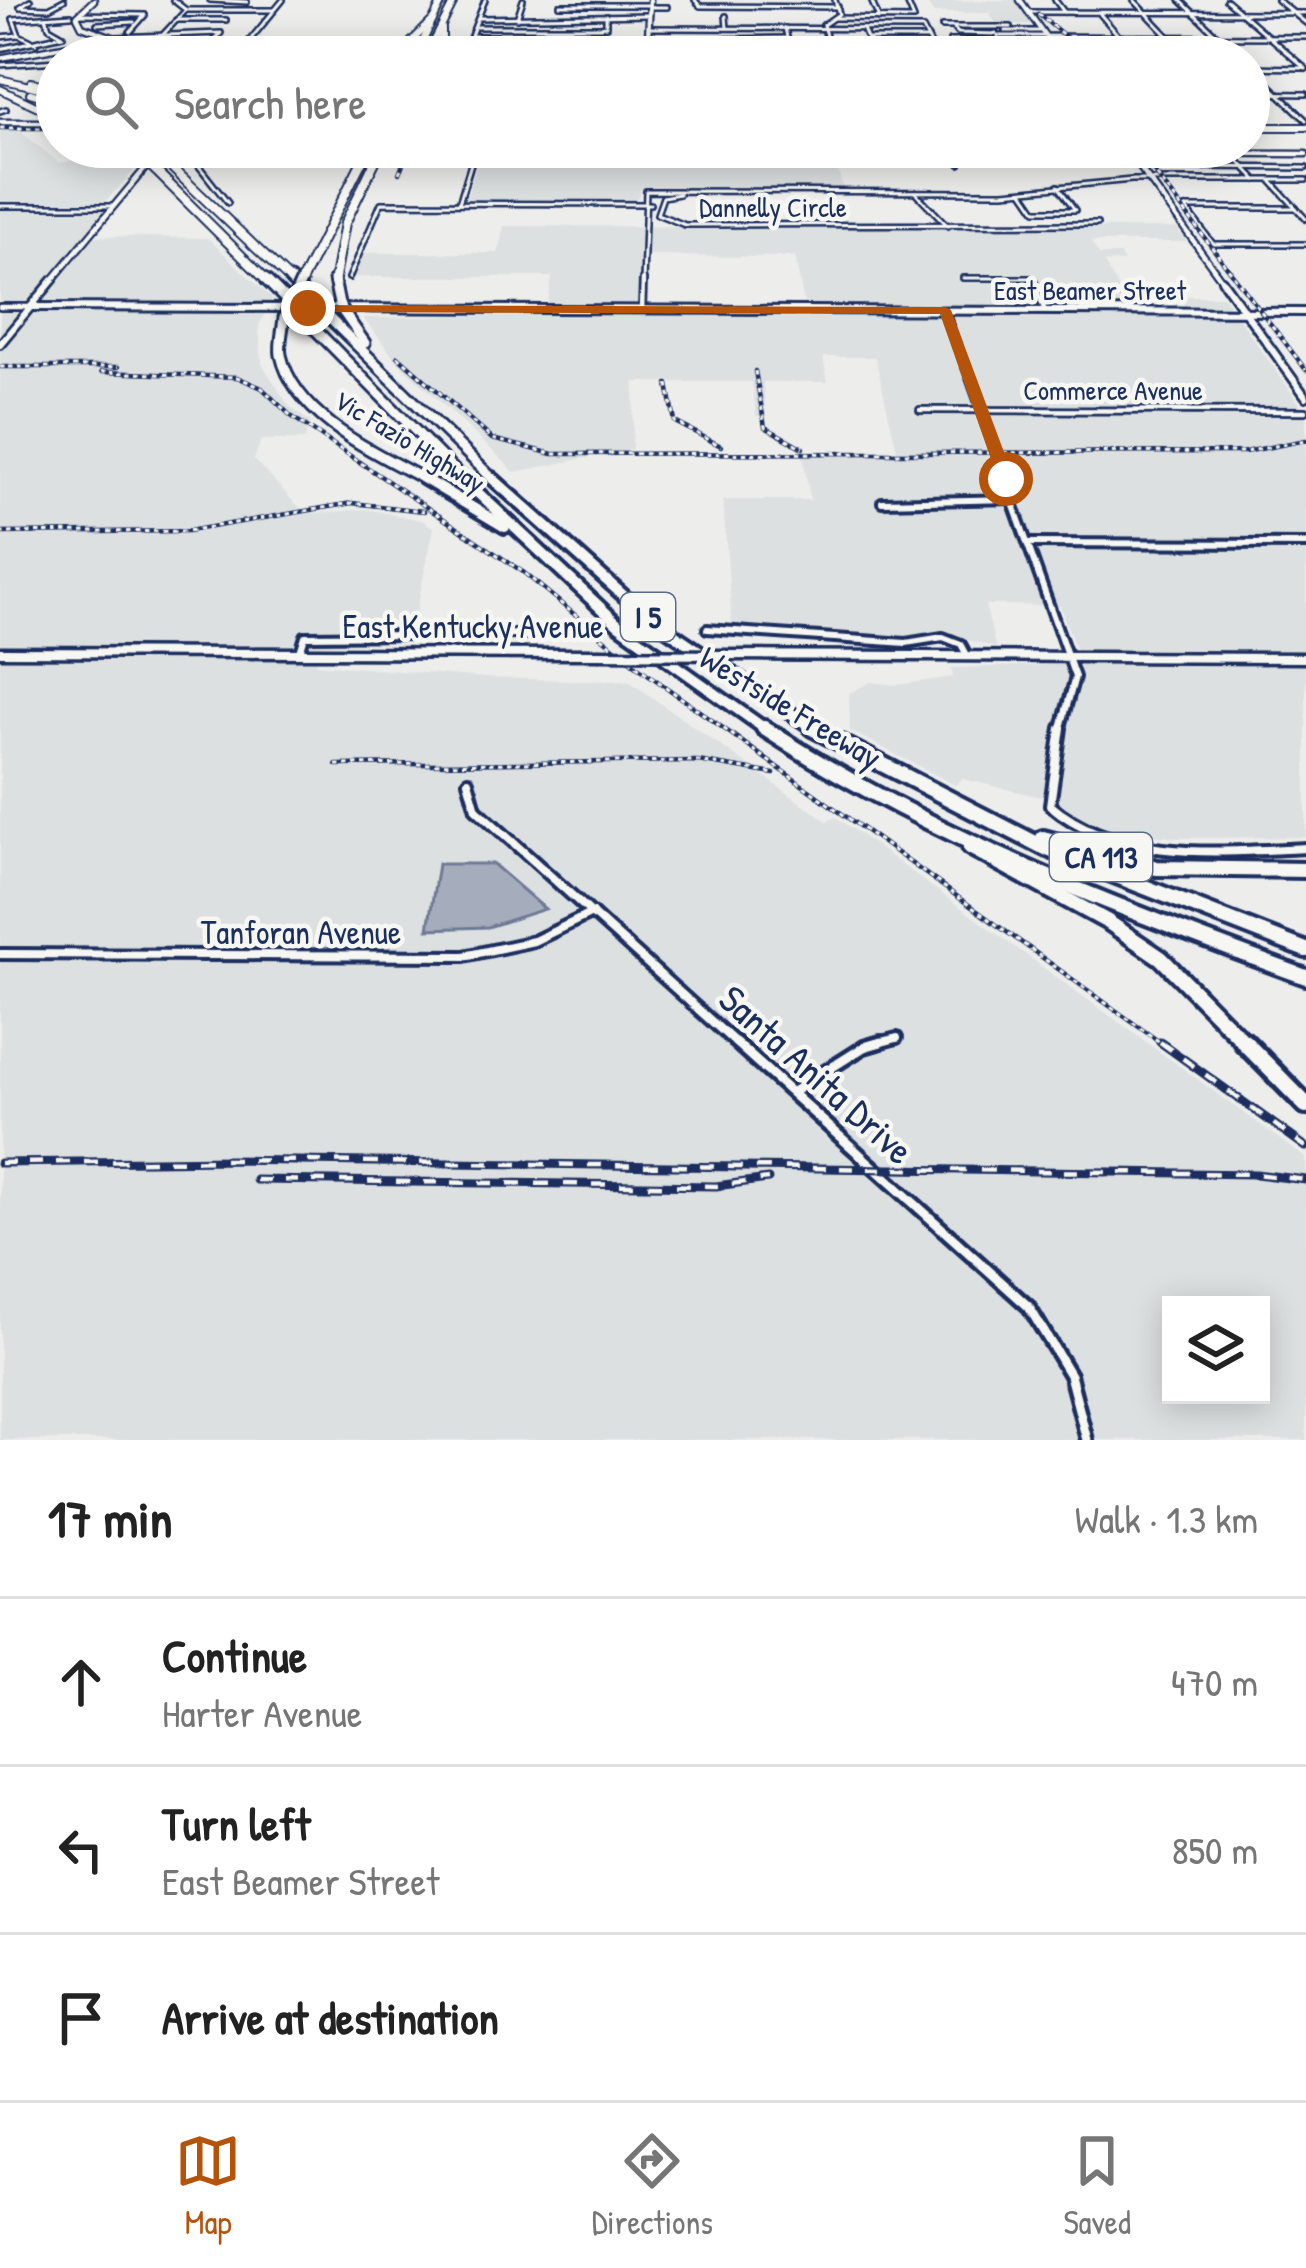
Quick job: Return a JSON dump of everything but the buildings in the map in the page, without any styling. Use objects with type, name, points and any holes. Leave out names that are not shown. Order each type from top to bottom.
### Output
[{"type":"highway","points":[[425,36],[443,0]]},
{"type":"highway","points":[[438,36],[455,0]]},
{"type":"highway","points":[[417,36],[433,20]]},
{"type":"highway","points":[[442,28],[442,36]]},
{"type":"highway","points":[[0,82],[36,90]]},
{"type":"highway","points":[[0,82],[36,90]]},
{"type":"highway","points":[[0,82],[36,107]]},
{"type":"highway","name":"Westside Freeway","points":[[153,168],[546,559],[638,640],[762,727],[1007,856],[1306,977]]},
{"type":"highway","name":"Westside Freeway","points":[[173,168],[640,610],[758,695],[909,782],[1090,867],[1306,950]]},
{"type":"highway","name":"Vic Fazio Highway","points":[[358,168],[278,334],[288,379],[324,418],[477,505],[546,559]]},
{"type":"highway","name":"Vic Fazio Highway","points":[[373,168],[335,258],[333,282],[342,308],[387,373]]},
{"type":"highway","points":[[762,727],[809,759],[1135,939],[1200,992],[1306,1105]]},
{"type":"highway","name":"CA 113","points":[[909,782],[1112,860],[1178,870],[1306,870]]},
{"type":"main road","points":[[1270,124],[1306,123]]},
{"type":"street","points":[[30,0],[20,7],[49,8],[64,0]]},
{"type":"street","points":[[79,14],[91,0]]},
{"type":"street","points":[[19,35],[13,19],[70,16],[91,0]]},
{"type":"street","points":[[172,0],[186,10],[274,10]]},
{"type":"street","points":[[210,0],[248,1]]},
{"type":"street","points":[[253,36],[283,0]]},
{"type":"street","points":[[472,36],[485,0]]},
{"type":"street","points":[[518,18],[523,0]]},
{"type":"street","points":[[695,0],[697,6],[838,10],[851,19]]},
{"type":"street","points":[[823,28],[838,10],[835,0]]},
{"type":"street","points":[[871,0],[878,19]]},
{"type":"street","points":[[834,18],[914,19],[905,0]]},
{"type":"street","points":[[1020,0],[1044,34]]},
{"type":"street","points":[[1055,0],[1064,12]]},
{"type":"street","points":[[1134,0],[1168,36]]},
{"type":"street","points":[[1180,0],[1218,36]]},
{"type":"street","points":[[1226,0],[1267,36]]},
{"type":"street","points":[[1276,0],[1306,23]]},
{"type":"street","points":[[240,10],[248,1]]},
{"type":"street","points":[[563,16],[560,2],[668,7]]},
{"type":"street","points":[[648,36],[650,4]]},
{"type":"street","points":[[160,36],[186,10]]},
{"type":"street","points":[[1028,12],[1306,13]]},
{"type":"street","points":[[1099,12],[1119,36]]},
{"type":"street","points":[[79,14],[145,15],[129,31],[133,34]]},
{"type":"street","points":[[79,14],[85,28],[104,36]]},
{"type":"street","points":[[475,27],[604,27],[606,15]]},
{"type":"street","points":[[478,18],[649,15]]},
{"type":"street","points":[[70,16],[78,28],[103,36]]},
{"type":"street","points":[[687,16],[687,28]]},
{"type":"street","points":[[726,16],[727,28]]},
{"type":"street","points":[[47,17],[49,28],[60,36]]},
{"type":"street","points":[[176,20],[226,20]]},
{"type":"street","points":[[98,24],[138,22]]},
{"type":"street","points":[[942,27],[953,27],[958,33],[1119,36]]},
{"type":"street","points":[[996,34],[1011,27]]},
{"type":"street","points":[[607,36],[687,28],[923,29],[926,36]]},
{"type":"street","points":[[785,28],[787,36]]},
{"type":"street","points":[[823,28],[825,36]]},
{"type":"street","points":[[863,28],[866,36]]},
{"type":"street","points":[[121,36],[218,32],[216,36]]},
{"type":"street","points":[[981,36],[1044,34]]},
{"type":"street","points":[[0,37],[19,35],[36,43]]},
{"type":"street","points":[[1270,37],[1306,37]]},
{"type":"street","points":[[1270,39],[1305,68]]},
{"type":"street","points":[[0,49],[36,43]]},
{"type":"street","points":[[0,62],[36,54]]},
{"type":"street","points":[[0,62],[36,61]]},
{"type":"street","points":[[1270,67],[1305,68]]},
{"type":"street","points":[[1270,86],[1306,123]]},
{"type":"street","points":[[1270,94],[1306,94]]},
{"type":"street","points":[[0,123],[36,122]]},
{"type":"street","points":[[1270,154],[1306,154]]},
{"type":"street","points":[[1270,167],[1306,167]]},
{"type":"street","points":[[0,344],[145,168]]},
{"type":"street","points":[[200,168],[228,203]]},
{"type":"street","points":[[459,203],[470,168]]},
{"type":"street","points":[[1140,168],[1306,397]]},
{"type":"street","points":[[1246,168],[1257,180]]},
{"type":"street","points":[[877,193],[1022,191],[1148,179],[1306,180]]},
{"type":"street","points":[[1270,180],[1306,219]]},
{"type":"street","points":[[1022,191],[1036,210],[1075,210],[1058,186]]},
{"type":"street","points":[[642,310],[646,190],[761,192]]},
{"type":"street","points":[[915,191],[948,226]]},
{"type":"street","name":"Dannelly Circle","points":[[892,195],[674,195],[656,204],[657,214],[685,225],[1097,224]]},
{"type":"street","points":[[349,278],[381,203],[656,204]]},
{"type":"street","points":[[0,206],[113,206]]},
{"type":"street","points":[[1296,208],[1186,208],[1213,244],[1306,244]]},
{"type":"street","points":[[963,278],[1032,278],[1045,311]]},
{"type":"street","name":"East Beamer Street","points":[[0,307],[1306,312]]},
{"type":"street","points":[[945,310],[1075,676],[1049,785],[1050,806],[1064,822],[1092,836],[1154,846],[1306,848]]},
{"type":"street","name":"Commerce Avenue","points":[[920,410],[1306,411]]},
{"type":"street","points":[[882,502],[1013,499]]},
{"type":"street","points":[[1028,543],[1306,544]]},
{"type":"street","points":[[707,628],[906,643],[943,637],[961,644],[967,655]]},
{"type":"street","points":[[300,652],[304,636],[536,634],[557,629]]},
{"type":"street","name":"East Kentucky Avenue","points":[[0,652],[1306,658]]},
{"type":"street","name":"Santa Anita Drive","points":[[468,781],[476,809],[1029,1307],[1070,1375],[1087,1440]]},
{"type":"street","name":"Tanforan Avenue","points":[[0,953],[451,956],[535,941],[592,913]]},
{"type":"street","points":[[793,1093],[864,1047],[897,1038]]},
{"type":"shaded area","points":[[1015,0],[1033,24],[997,24],[989,13],[933,13],[926,1]]},
{"type":"shaded area","points":[[0,130],[19,130],[36,144],[36,168],[134,171],[105,202],[115,204],[89,236],[208,238],[272,299],[259,326],[262,364],[289,406],[310,422],[304,440],[261,440],[254,460],[300,508],[315,513],[366,509],[422,520],[434,528],[410,641],[322,645],[316,664],[487,678],[629,681],[827,821],[836,817],[1306,1158],[1306,1440],[0,1440]]},
{"type":"shaded area","points":[[476,168],[838,168],[843,189],[641,189],[635,202],[466,199]]},
{"type":"shaded area","points":[[504,226],[1177,228],[1187,242],[1091,242],[1099,255],[1120,255],[1124,262],[1104,263],[1132,312],[1188,310],[1179,296],[1223,296],[1306,413],[1306,652],[1076,650],[1060,606],[985,605],[996,648],[936,631],[900,639],[732,629],[723,500],[810,500],[802,450],[897,450],[875,357],[823,357],[828,382],[763,382],[766,416],[756,416],[752,382],[635,382],[632,449],[515,472],[398,362],[363,318],[546,314],[552,277],[349,277],[359,253],[498,253]],"holes":[[[645,256],[795,257],[805,310],[643,310]]]},
{"type":"shaded area","points":[[1306,664],[1306,837],[1176,838],[1095,827],[1073,816],[1059,801],[962,779],[955,785],[850,731],[849,693],[870,682],[896,685],[953,677],[951,668]]},
{"type":"water","points":[[438,864],[493,864],[545,909],[488,927],[428,929]]},
{"type":"railway","points":[[1038,14],[1065,36]]},
{"type":"railway","points":[[0,128],[36,128]]},
{"type":"railway","points":[[399,173],[401,168]]},
{"type":"railway","points":[[1151,168],[1306,370]]},
{"type":"railway","points":[[398,356],[492,439],[553,454],[1245,452],[1306,440]]},
{"type":"railway","points":[[0,367],[118,367]]},
{"type":"railway","points":[[755,371],[765,427],[803,448]]},
{"type":"railway","points":[[101,372],[237,377],[262,388],[291,416],[523,572],[638,667],[1164,1045]]},
{"type":"railway","points":[[668,384],[675,422],[721,446]]},
{"type":"railway","points":[[0,533],[188,531],[352,503],[424,511]]},
{"type":"railway","points":[[336,765],[698,761],[774,774]]},
{"type":"railway","points":[[1160,1042],[1306,1147]]},
{"type":"railway","points":[[0,1163],[230,1160],[1256,1174],[1306,1180]]},
{"type":"railway","points":[[256,1180],[716,1186],[768,1179]]},
{"type":"route","points":[[308,308],[945,310],[1006,479]]}]
